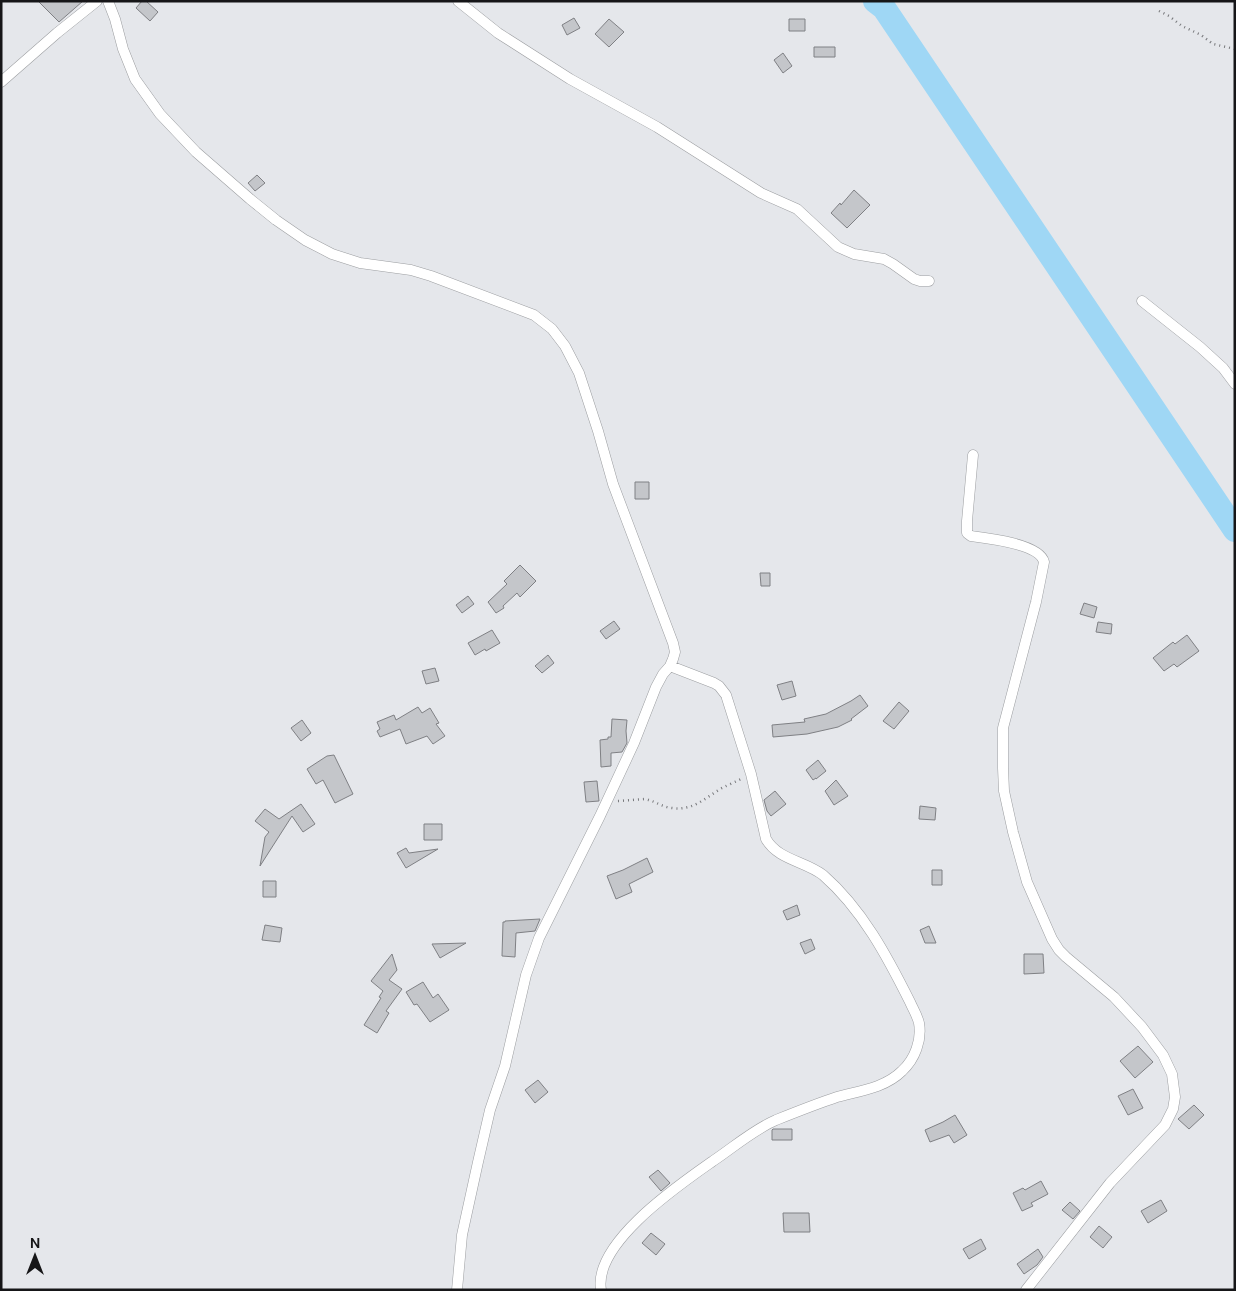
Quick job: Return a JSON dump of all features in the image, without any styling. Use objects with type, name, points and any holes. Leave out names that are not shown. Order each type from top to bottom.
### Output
[{"type":"street","points":[[1,82],[97,1]]},
{"type":"street","points":[[108,1],[123,49],[135,79],[160,114],[196,152],[250,200],[276,220],[332,254],[360,263],[411,270],[455,284],[534,315],[559,336],[579,374],[613,484],[673,643],[675,652],[670,666],[656,686],[634,743],[543,930],[526,975],[505,1066],[490,1110],[462,1235],[457,1290]]},
{"type":"street","points":[[458,1],[498,33],[556,70],[608,101],[657,126],[761,192],[797,209],[838,247],[854,254],[884,259],[914,279],[929,281]]},
{"type":"street","points":[[1142,301],[1200,347],[1223,368],[1235,384]]},
{"type":"street","points":[[973,454],[967,521],[968,533],[971,536],[999,539],[1023,546],[1040,553],[1044,562],[1036,602],[1004,728],[1004,791],[1027,882],[1059,950],[1114,998],[1142,1027],[1163,1055],[1172,1074],[1175,1097],[1173,1109],[1165,1125],[1110,1183],[1026,1290]]},
{"type":"street","points":[[600,1290],[601,1272],[616,1244],[642,1217],[691,1176],[761,1127],[834,1098],[873,1088],[895,1078],[912,1059],[916,1051],[920,1030],[919,1022],[898,977],[876,939],[847,898],[809,866],[777,852],[769,844],[764,833],[751,774],[730,706],[722,689],[708,680],[670,666]]},
{"type":"path","points":[[1159,11],[1213,44],[1235,49]]},
{"type":"path","points":[[607,801],[645,799],[662,806],[679,809],[685,808],[695,805],[751,774]]},
{"type":"building","points":[[38,1],[83,1],[59,22]]},
{"type":"building","points":[[142,1],[146,1],[158,12],[150,21],[136,8]]},
{"type":"building","points":[[574,18],[580,28],[567,35],[562,25]]},
{"type":"building","points":[[609,19],[624,32],[609,47],[595,34]]},
{"type":"building","points":[[789,19],[805,19],[805,31],[789,31]]},
{"type":"building","points":[[814,47],[835,47],[835,57],[814,57]]},
{"type":"building","points":[[783,53],[792,66],[783,73],[774,60]]},
{"type":"building","points":[[257,175],[265,183],[255,191],[248,183]]},
{"type":"building","points":[[854,190],[870,205],[847,228],[831,213]]},
{"type":"building","points":[[635,482],[649,482],[649,499],[635,499]]},
{"type":"building","points":[[520,565],[536,581],[520,597],[517,593],[503,606],[504,608],[496,613],[488,602],[507,584],[504,581]]},
{"type":"building","points":[[760,573],[770,573],[770,586],[761,586]]},
{"type":"building","points":[[468,596],[474,604],[462,613],[456,605]]},
{"type":"building","points":[[1084,603],[1097,607],[1094,618],[1080,614]]},
{"type":"building","points":[[614,621],[620,629],[606,639],[600,631]]},
{"type":"building","points":[[1098,622],[1112,624],[1111,634],[1096,632]]},
{"type":"building","points":[[492,630],[500,643],[475,655],[468,643]]},
{"type":"building","points":[[1187,635],[1199,651],[1177,667],[1174,664],[1164,671],[1153,658],[1173,642],[1175,644]]},
{"type":"building","points":[[548,655],[554,663],[542,673],[535,666]]},
{"type":"building","points":[[435,668],[439,681],[426,684],[422,671]]},
{"type":"building","points":[[792,681],[796,696],[782,700],[777,685]]},
{"type":"building","points":[[860,695],[868,706],[852,720],[838,727],[807,734],[773,737],[772,725],[805,722],[804,719],[826,714]]},
{"type":"building","points":[[899,702],[909,711],[894,729],[883,721]]},
{"type":"building","points":[[418,707],[422,713],[430,708],[439,723],[436,724],[445,736],[433,744],[427,736],[406,744],[400,729],[380,737],[377,731],[380,729],[377,722],[394,715],[396,720]]},
{"type":"building","points":[[612,719],[627,720],[627,743],[622,752],[611,753],[611,766],[601,767],[600,740],[611,737]]},
{"type":"building","points":[[302,720],[311,733],[301,741],[291,728]]},
{"type":"building","points":[[334,755],[353,794],[335,803],[323,780],[316,784],[307,769],[327,756]]},
{"type":"building","points":[[818,760],[826,771],[813,780],[806,770]]},
{"type":"building","points":[[836,780],[848,796],[834,805],[825,791]]},
{"type":"building","points":[[597,781],[599,801],[586,802],[584,782]]},
{"type":"building","points":[[775,791],[786,804],[771,816],[767,811],[764,800]]},
{"type":"building","points":[[301,804],[315,824],[303,832],[292,816],[260,866],[265,837],[269,832],[255,821],[265,809],[279,819]]},
{"type":"building","points":[[920,806],[936,808],[935,820],[919,819]]},
{"type":"building","points":[[424,824],[442,824],[442,840],[424,840]]},
{"type":"building","points":[[406,848],[409,853],[438,849],[406,868],[397,853]]},
{"type":"building","points":[[647,858],[653,872],[629,884],[632,892],[616,899],[607,876]]},
{"type":"building","points":[[932,870],[942,870],[942,885],[932,885]]},
{"type":"building","points":[[263,881],[276,881],[276,897],[263,897]]},
{"type":"building","points":[[797,905],[800,915],[787,920],[783,911]]},
{"type":"building","points":[[540,919],[535,931],[516,933],[515,957],[502,956],[503,922]]},
{"type":"building","points":[[265,925],[282,928],[280,942],[262,940]]},
{"type":"building","points":[[929,926],[936,943],[925,943],[920,930]]},
{"type":"building","points":[[811,939],[815,949],[805,954],[800,943]]},
{"type":"building","points":[[466,943],[440,958],[432,944]]},
{"type":"building","points":[[392,954],[397,970],[389,980],[402,989],[386,1011],[389,1013],[377,1033],[364,1025],[381,998],[379,997],[383,991],[371,981]]},
{"type":"building","points":[[1024,954],[1043,954],[1044,973],[1024,974]]},
{"type":"building","points":[[423,982],[433,998],[438,994],[449,1010],[430,1022],[417,1004],[414,1005],[406,992]]},
{"type":"building","points":[[1138,1046],[1153,1062],[1135,1078],[1120,1061]]},
{"type":"building","points":[[538,1080],[548,1092],[535,1103],[525,1090]]},
{"type":"building","points":[[1133,1089],[1143,1108],[1128,1115],[1118,1096]]},
{"type":"building","points":[[1194,1105],[1204,1115],[1189,1129],[1178,1119]]},
{"type":"building","points":[[955,1115],[967,1135],[954,1143],[949,1135],[930,1142],[925,1130]]},
{"type":"building","points":[[773,1129],[792,1129],[792,1140],[772,1140]]},
{"type":"building","points":[[658,1170],[670,1183],[661,1191],[649,1177]]},
{"type":"building","points":[[1041,1181],[1048,1194],[1031,1203],[1033,1206],[1022,1211],[1013,1193],[1023,1188],[1025,1190]]},
{"type":"building","points":[[1161,1200],[1167,1211],[1148,1223],[1141,1211]]},
{"type":"building","points":[[1070,1202],[1080,1211],[1073,1219],[1062,1210]]},
{"type":"building","points":[[783,1213],[809,1213],[810,1232],[784,1232]]},
{"type":"building","points":[[1099,1226],[1112,1237],[1103,1248],[1090,1237]]},
{"type":"building","points":[[651,1233],[665,1244],[656,1255],[642,1243]]},
{"type":"building","points":[[981,1239],[986,1249],[969,1259],[963,1249]]},
{"type":"building","points":[[1038,1249],[1043,1257],[1037,1265],[1024,1274],[1017,1264]]},
{"type":"waterway","points":[[875,1],[884,8],[1235,530]]}]
